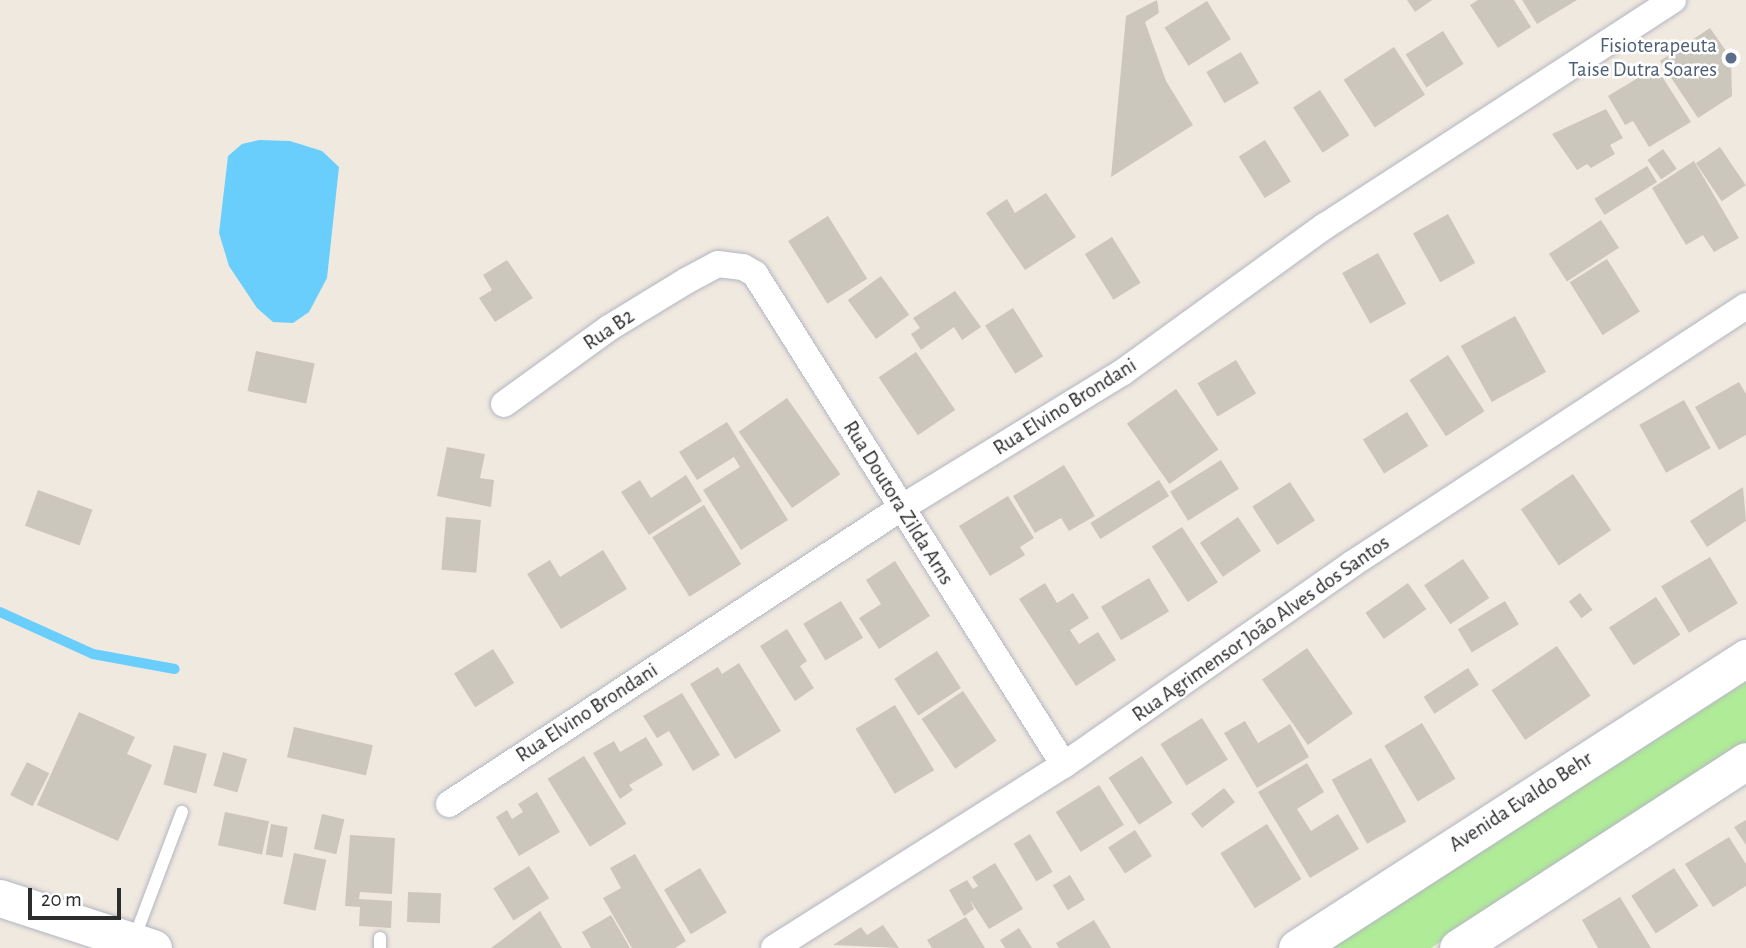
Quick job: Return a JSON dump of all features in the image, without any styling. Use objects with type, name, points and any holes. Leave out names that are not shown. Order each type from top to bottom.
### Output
[{"type":"street","name":"Rua Elvino Brondani","points":[[449,804],[901,508],[1123,372],[1325,226],[1673,0]]},
{"type":"street","name":"Rua Doutora Zilda Arns","points":[[718,264],[743,267],[755,274],[1064,765]]},
{"type":"street","name":"Rua B2","points":[[504,404],[609,328],[718,264]]},
{"type":"street","name":"Rua Agrimensor João Alves dos Santos","points":[[774,948],[1064,765],[1352,564],[1746,306]]},
{"type":"street","name":"Avenida Evaldo Behr","points":[[1297,948],[1746,658]]},
{"type":"street","points":[[1458,948],[1746,761]]},
{"type":"street","points":[[0,888],[63,916]]},
{"type":"street","points":[[0,898],[144,944]]},
{"type":"lane","points":[[144,944],[182,812]]},
{"type":"green space","points":[[1746,682],[1746,745],[1431,948],[1331,948]]},
{"type":"water","points":[[259,140],[290,141],[322,151],[339,167],[327,278],[309,312],[293,323],[273,322],[257,308],[229,266],[219,233],[228,156],[242,144]]},
{"type":"building","points":[[1157,0],[1159,13],[1145,22],[1166,81],[1193,125],[1111,177],[1126,16]]},
{"type":"building","points":[[1407,0],[1432,0],[1415,12]]},
{"type":"building","points":[[1478,0],[1514,0],[1531,27],[1498,48],[1470,5]]},
{"type":"building","points":[[1522,0],[1577,0],[1537,24]]},
{"type":"building","points":[[1207,1],[1231,39],[1188,66],[1165,27]]},
{"type":"building","points":[[1710,28],[1731,58],[1732,96],[1698,118],[1660,61]]},
{"type":"building","points":[[1443,31],[1464,64],[1426,87],[1406,54]]},
{"type":"building","points":[[1394,47],[1425,95],[1375,127],[1344,80]]},
{"type":"building","points":[[1241,52],[1259,83],[1224,103],[1206,72]]},
{"type":"building","points":[[1656,67],[1691,122],[1649,147],[1633,121],[1625,125],[1608,96]]},
{"type":"building","points":[[1320,90],[1349,135],[1323,153],[1293,107]]},
{"type":"building","points":[[1606,109],[1623,138],[1610,145],[1615,154],[1591,168],[1587,164],[1577,170],[1552,134]]},
{"type":"building","points":[[1265,140],[1291,182],[1265,198],[1239,156]]},
{"type":"building","points":[[1720,147],[1746,185],[1722,201],[1696,163]]},
{"type":"building","points":[[1663,149],[1677,169],[1661,180],[1647,160]]},
{"type":"building","points":[[1694,161],[1739,238],[1714,252],[1703,235],[1686,245],[1652,188]]},
{"type":"building","points":[[1647,166],[1657,182],[1604,215],[1594,199]]},
{"type":"building","points":[[1046,193],[1076,237],[1025,270],[986,213],[1007,199],[1015,213]]},
{"type":"building","points":[[1448,214],[1475,263],[1440,282],[1413,233]]},
{"type":"building","points":[[828,216],[867,279],[827,304],[788,241]]},
{"type":"building","points":[[1601,220],[1619,248],[1567,281],[1549,254]]},
{"type":"building","points":[[1112,237],[1141,283],[1113,300],[1085,254]]},
{"type":"building","points":[[1378,253],[1406,304],[1370,324],[1342,273]]},
{"type":"building","points":[[1607,259],[1640,312],[1603,335],[1570,282]]},
{"type":"building","points":[[507,260],[533,298],[495,322],[479,298],[492,290],[483,275]]},
{"type":"building","points":[[881,276],[909,315],[876,339],[848,300]]},
{"type":"building","points":[[955,291],[981,327],[962,340],[954,327],[921,350],[911,334],[920,328],[913,318]]},
{"type":"building","points":[[1013,308],[1043,356],[1015,374],[985,325]]},
{"type":"building","points":[[1515,316],[1546,372],[1492,402],[1461,346]]},
{"type":"building","points":[[256,351],[315,363],[306,404],[247,391]]},
{"type":"building","points":[[916,352],[955,410],[918,435],[879,377]]},
{"type":"building","points":[[1448,355],[1484,411],[1446,436],[1409,380]]},
{"type":"building","points":[[1236,360],[1256,393],[1218,417],[1197,383]]},
{"type":"building","points":[[1739,382],[1746,394],[1746,435],[1719,450],[1695,407]]},
{"type":"building","points":[[1176,389],[1218,450],[1169,484],[1127,423]]},
{"type":"building","points":[[787,398],[840,474],[792,508],[739,432]]},
{"type":"building","points":[[1684,400],[1711,448],[1666,473],[1639,425]]},
{"type":"building","points":[[1407,412],[1428,446],[1384,473],[1363,440]]},
{"type":"building","points":[[727,422],[788,520],[741,550],[703,490],[740,467],[734,457],[697,480],[679,452]]},
{"type":"building","points":[[447,447],[485,454],[480,478],[494,480],[491,507],[437,496]]},
{"type":"building","points":[[1221,460],[1239,489],[1188,521],[1170,492]]},
{"type":"building","points":[[1064,465],[1095,516],[1069,531],[1061,518],[1035,533],[1013,496]]},
{"type":"building","points":[[1573,474],[1611,530],[1559,566],[1521,509]]},
{"type":"building","points":[[686,475],[702,501],[649,535],[621,492],[640,480],[651,498]]},
{"type":"building","points":[[1159,480],[1169,496],[1100,539],[1090,523]]},
{"type":"building","points":[[1290,482],[1315,521],[1277,545],[1252,507]]},
{"type":"building","points":[[1743,487],[1746,521],[1707,547],[1690,521]]},
{"type":"building","points":[[38,490],[93,510],[80,546],[25,526]]},
{"type":"building","points":[[1008,496],[1034,538],[1020,547],[1025,555],[990,576],[959,526]]},
{"type":"building","points":[[704,505],[741,564],[689,597],[652,537]]},
{"type":"building","points":[[446,517],[481,520],[476,573],[441,570]]},
{"type":"building","points":[[1238,517],[1261,551],[1223,577],[1200,543]]},
{"type":"building","points":[[1182,527],[1218,582],[1188,602],[1152,547]]},
{"type":"building","points":[[603,550],[627,589],[561,629],[527,574],[550,560],[560,577]]},
{"type":"building","points":[[1710,557],[1738,603],[1689,633],[1661,586]]},
{"type":"building","points":[[1463,559],[1489,598],[1450,624],[1424,585]]},
{"type":"building","points":[[895,561],[930,616],[879,649],[859,618],[881,604],[866,580]]},
{"type":"building","points":[[1149,578],[1169,611],[1121,640],[1101,607]]},
{"type":"building","points":[[1045,583],[1057,603],[1073,593],[1089,618],[1070,630],[1079,644],[1098,632],[1116,660],[1076,686],[1019,599]]},
{"type":"building","points":[[1408,583],[1426,609],[1384,639],[1365,613]]},
{"type":"building","points":[[1580,593],[1593,610],[1581,618],[1569,601]]},
{"type":"building","points":[[1656,597],[1681,635],[1634,665],[1609,627]]},
{"type":"building","points":[[841,601],[863,638],[825,661],[803,624]]},
{"type":"building","points":[[1505,601],[1519,624],[1472,652],[1458,629]]},
{"type":"building","points":[[787,629],[807,661],[800,666],[814,688],[795,701],[760,646]]},
{"type":"building","points":[[1557,646],[1591,696],[1525,740],[1492,690]]},
{"type":"building","points":[[1307,648],[1353,714],[1308,745],[1262,680]]},
{"type":"building","points":[[493,649],[514,683],[475,707],[454,673]]},
{"type":"building","points":[[937,651],[961,688],[918,716],[894,679]]},
{"type":"building","points":[[739,663],[781,731],[735,759],[690,684],[718,667],[722,674]]},
{"type":"building","points":[[1468,668],[1479,685],[1434,714],[1424,697]]},
{"type":"building","points":[[963,691],[997,741],[955,769],[922,719]]},
{"type":"building","points":[[682,693],[720,755],[693,771],[669,731],[657,738],[643,716]]},
{"type":"building","points":[[895,705],[934,770],[895,794],[856,729]]},
{"type":"building","points":[[79,712],[135,737],[127,754],[152,765],[118,841],[37,805]]},
{"type":"building","points":[[1202,718],[1228,760],[1186,786],[1160,744]]},
{"type":"building","points":[[1245,721],[1258,743],[1290,724],[1309,757],[1257,788],[1224,733]]},
{"type":"building","points":[[1422,723],[1455,779],[1418,801],[1384,746]]},
{"type":"building","points":[[294,727],[373,745],[366,775],[287,757]]},
{"type":"building","points":[[646,737],[663,765],[629,785],[633,790],[620,799],[593,753],[614,741],[620,752]]},
{"type":"building","points":[[174,745],[207,754],[196,793],[163,785]]},
{"type":"building","points":[[223,752],[247,759],[237,793],[213,786]]},
{"type":"building","points":[[584,756],[626,824],[590,847],[548,779]]},
{"type":"building","points":[[1142,756],[1172,803],[1139,825],[1108,778]]},
{"type":"building","points":[[1371,758],[1406,822],[1367,844],[1332,780]]},
{"type":"building","points":[[27,762],[49,773],[32,806],[10,795]]},
{"type":"building","points":[[1307,763],[1324,792],[1297,809],[1311,831],[1338,814],[1359,849],[1310,878],[1258,792]]},
{"type":"building","points":[[1099,785],[1124,825],[1081,852],[1056,812]]},
{"type":"building","points":[[1224,788],[1235,802],[1202,828],[1191,814]]},
{"type":"building","points":[[537,792],[560,832],[519,856],[496,817],[507,810],[512,819],[523,812],[518,804]]},
{"type":"building","points":[[225,812],[269,821],[262,855],[218,845]]},
{"type":"building","points":[[322,814],[344,819],[336,854],[314,849]]},
{"type":"building","points":[[1746,820],[1746,845],[1734,827]]},
{"type":"building","points":[[271,824],[288,827],[282,857],[266,855]]},
{"type":"building","points":[[1267,824],[1301,879],[1255,908],[1220,853]]},
{"type":"building","points":[[1135,830],[1152,856],[1125,873],[1108,847]]},
{"type":"building","points":[[1030,834],[1053,872],[1036,882],[1014,844]]},
{"type":"building","points":[[350,835],[395,838],[392,894],[360,892],[359,899],[392,901],[391,928],[359,926],[360,907],[345,906]]},
{"type":"building","points":[[1729,837],[1746,864],[1746,886],[1713,907],[1685,864]]},
{"type":"building","points":[[294,853],[326,860],[315,911],[283,904]]},
{"type":"building","points":[[635,854],[686,941],[675,948],[632,948],[603,898],[621,888],[610,868]]},
{"type":"building","points":[[995,863],[1023,909],[989,929],[970,900],[974,909],[964,916],[949,890],[967,880],[973,889],[978,886],[972,877]]},
{"type":"building","points":[[529,866],[549,898],[514,920],[493,888]]},
{"type":"building","points":[[700,868],[727,913],[691,934],[664,890]]},
{"type":"building","points":[[1674,868],[1699,906],[1656,934],[1631,896]]},
{"type":"building","points":[[1070,875],[1085,900],[1068,910],[1053,885]]},
{"type":"building","points":[[408,892],[441,893],[440,923],[407,922]]},
{"type":"building","points":[[1620,897],[1651,948],[1598,948],[1582,920]]},
{"type":"building","points":[[540,911],[562,948],[491,948]]},
{"type":"building","points":[[611,915],[630,948],[591,948],[582,932]]},
{"type":"building","points":[[966,917],[985,948],[932,948],[927,940]]},
{"type":"building","points":[[1094,920],[1111,948],[1059,948],[1056,943]]},
{"type":"building","points":[[883,925],[899,948],[833,945],[861,927],[867,935]]},
{"type":"building","points":[[1019,928],[1032,948],[1005,948],[1000,940]]},
{"type":"waterway","points":[[0,612],[93,654],[175,669]]},
{"type":"place","name":"Fisioterapeuta Taise Dutra Soares","points":[[1731,58]]}]
